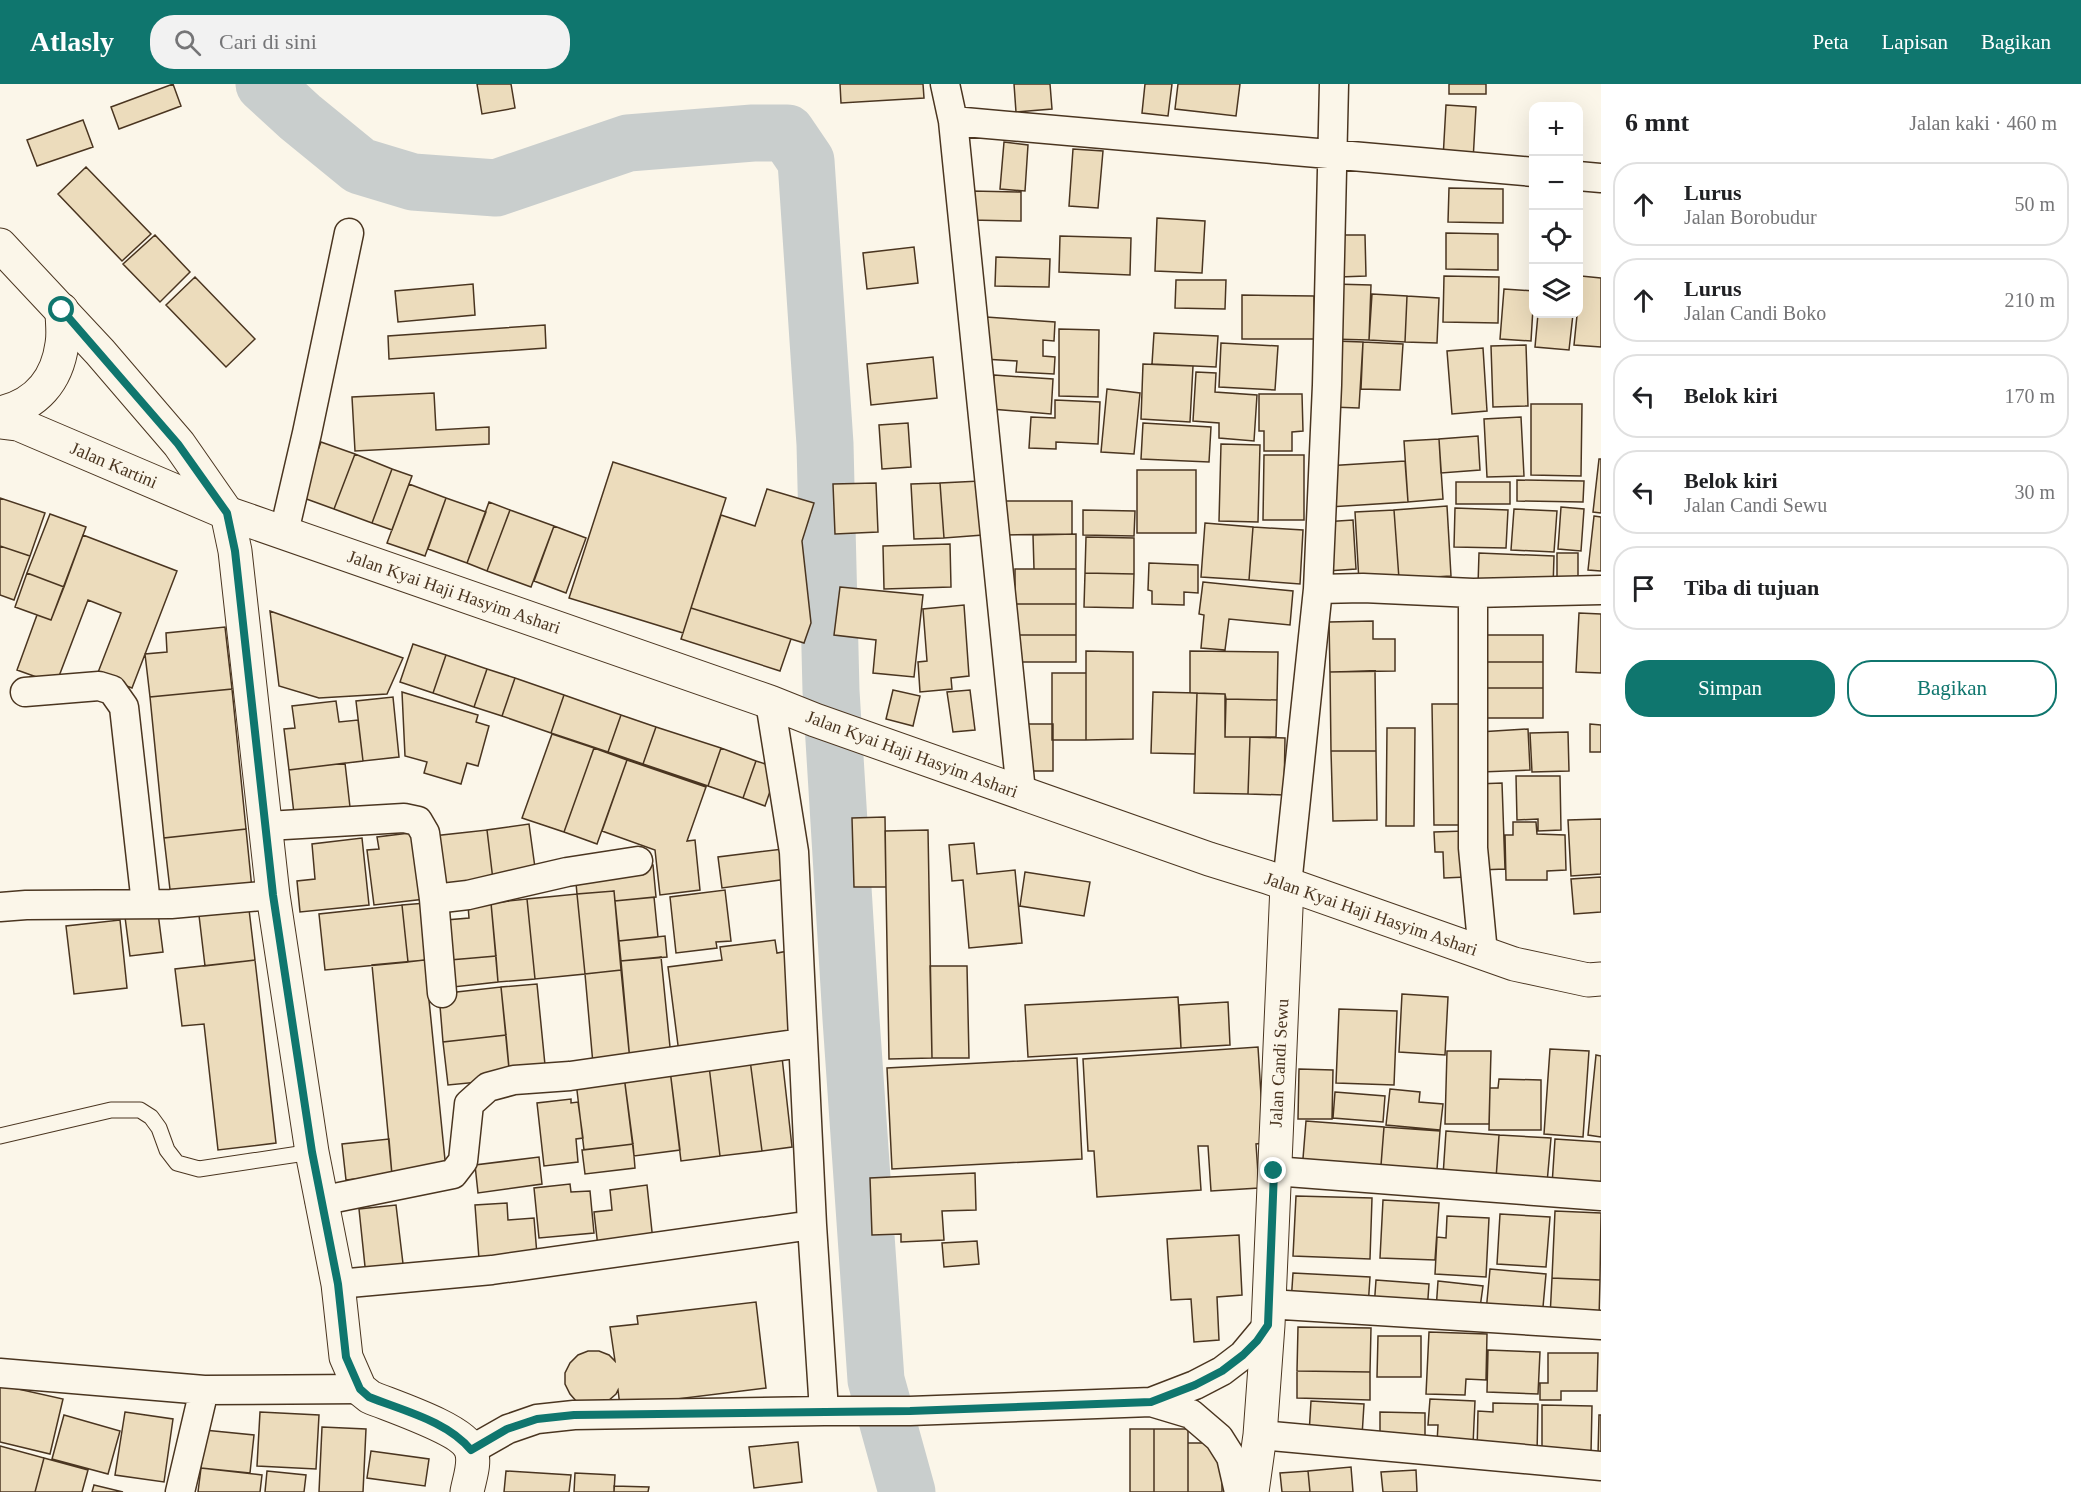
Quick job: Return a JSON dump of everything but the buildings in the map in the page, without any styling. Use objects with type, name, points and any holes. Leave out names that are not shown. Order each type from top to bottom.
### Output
[{"type":"main road","points":[[0,245],[62,310],[178,444],[227,513],[235,551],[273,895],[320,1201],[338,1284],[346,1357],[360,1389],[369,1397],[450,1430],[462,1439],[471,1450],[472,1468],[467,1492]]},
{"type":"main road","points":[[0,413],[37,398],[53,375],[62,344],[62,310]]},
{"type":"main road","name":"Jalan Kartini","points":[[0,422],[18,424],[227,513]]},
{"type":"main road","name":"Jalan Kyai Haji Hasyim Ashari","points":[[227,513],[1514,964],[1588,980],[1601,979]]},
{"type":"main road","name":"Jalan Candi Sewu","points":[[1252,1492],[1260,1435],[1268,1314],[1287,885]]},
{"type":"street","points":[[945,84],[952,122],[1021,792]]},
{"type":"street","points":[[1287,885],[1318,589],[1327,385],[1334,84]]},
{"type":"street","points":[[952,122],[1529,172]]},
{"type":"street","points":[[1583,176],[1601,178]]},
{"type":"street","points":[[284,532],[308,433],[350,233]]},
{"type":"street","points":[[1318,589],[1364,588],[1473,593],[1601,590]]},
{"type":"street","points":[[1473,593],[1473,848],[1483,953]]},
{"type":"street","points":[[25,692],[99,686],[112,690],[124,707],[146,904]]},
{"type":"street","points":[[770,702],[794,852],[802,1043],[824,1411]]},
{"type":"street","points":[[267,826],[404,818],[418,821],[425,833],[434,899],[442,993]]},
{"type":"street","points":[[434,899],[468,895],[567,872],[638,861]]},
{"type":"street","points":[[13,906],[146,904],[273,895]]},
{"type":"street","points":[[320,1201],[453,1174],[463,1161],[469,1104],[488,1087],[514,1080],[570,1076],[802,1043]]},
{"type":"street","points":[[1274,1171],[1601,1196]]},
{"type":"street","points":[[338,1284],[492,1270],[812,1225]]},
{"type":"street","points":[[1151,1402],[1195,1385],[1222,1371],[1257,1341],[1268,1314],[1601,1325]]},
{"type":"street","points":[[0,1373],[204,1390],[360,1389]]},
{"type":"street","points":[[180,1492],[204,1390]]},
{"type":"street","points":[[471,1450],[507,1429],[537,1419],[574,1415],[910,1411],[1151,1402],[1191,1414],[1219,1438],[1231,1457],[1239,1492]]},
{"type":"street","points":[[1260,1435],[1601,1466]]},
{"type":"lane","points":[[0,1136],[111,1110],[140,1110],[151,1117],[159,1128],[168,1150],[177,1163],[199,1169],[312,1152]]},
{"type":"waterway","points":[[264,84],[360,166],[413,182],[496,188],[628,143],[753,133],[787,133],[806,161],[825,444],[831,691],[876,1380],[907,1492]]},
{"type":"route","points":[[62,310],[178,444],[227,513],[235,551],[273,895],[312,1152],[338,1284],[346,1357],[360,1389],[369,1397],[450,1430],[471,1450],[507,1429],[537,1419],[574,1415],[910,1411],[1151,1402],[1195,1385],[1222,1371],[1243,1355],[1268,1325],[1274,1171]]}]
